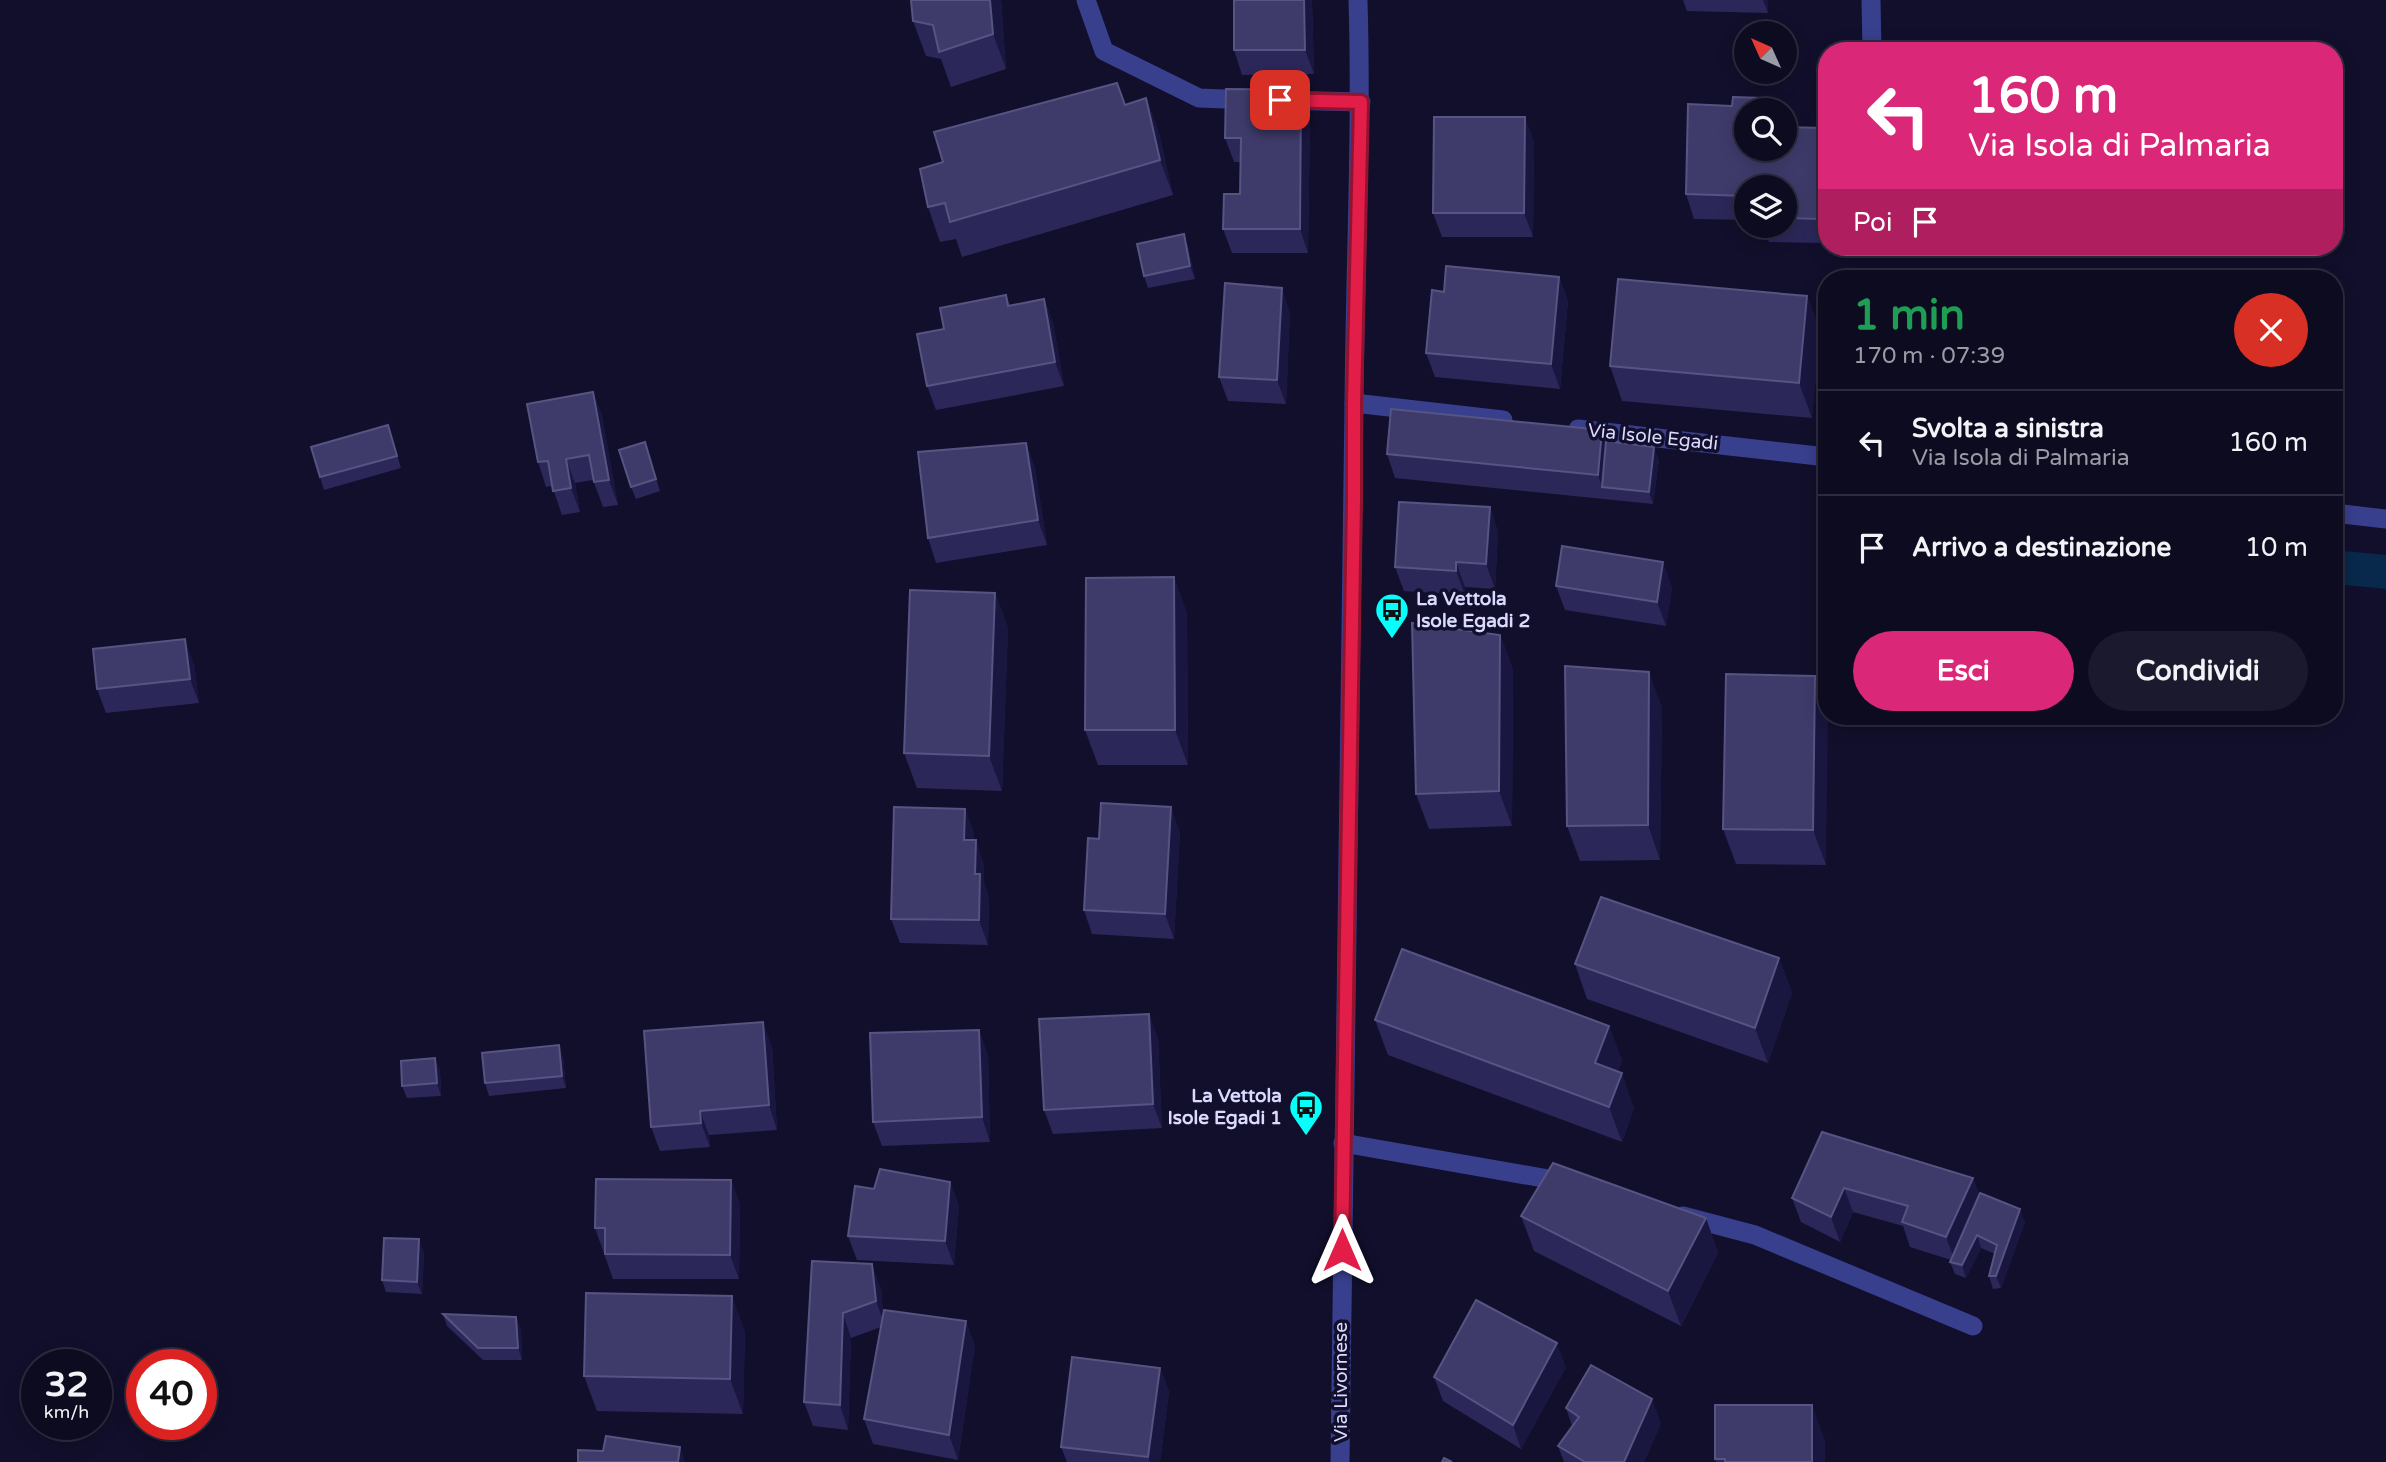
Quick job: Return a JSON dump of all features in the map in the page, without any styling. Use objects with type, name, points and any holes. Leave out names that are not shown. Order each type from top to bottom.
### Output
[{"type":"street","points":[[1086,0],[1104,51],[1199,98],[1361,102]]},
{"type":"street","name":"Via Livornese","points":[[1340,1462],[1354,403],[1361,102],[1358,0]]},
{"type":"street","points":[[1871,0],[1872,42]]},
{"type":"street","points":[[1354,403],[1521,422]]},
{"type":"street","name":"Via Isole Egadi","points":[[1563,427],[1818,456]]},
{"type":"street","points":[[2343,514],[2386,519]]},
{"type":"street","points":[[1343,1143],[1543,1178],[1583,1189]]},
{"type":"street","points":[[1662,1210],[1755,1235],[1973,1326]]},
{"type":"water","points":[[2343,551],[2386,555],[2386,589],[2343,585]]},
{"type":"building","points":[[911,0],[990,0],[993,34],[939,52],[933,25],[913,21]]},
{"type":"building","points":[[1234,0],[1304,0],[1305,50],[1234,50]]},
{"type":"building","points":[[1117,83],[1125,105],[1146,98],[1160,160],[950,222],[945,203],[928,207],[920,169],[943,162],[934,132]]},
{"type":"building","points":[[1226,89],[1301,90],[1300,229],[1223,229],[1224,194],[1240,194],[1241,138],[1225,138]]},
{"type":"building","points":[[1733,97],[1763,98],[1734,98],[1734,161],[1797,161],[1797,127],[1818,128],[1818,219],[1797,218],[1797,175],[1734,175],[1734,196],[1686,194],[1688,104],[1732,106]]},
{"type":"building","points":[[1434,117],[1525,117],[1524,213],[1433,213]]},
{"type":"building","points":[[1184,234],[1190,266],[1144,276],[1137,244]]},
{"type":"building","points":[[1446,266],[1559,277],[1551,364],[1426,353],[1432,290],[1444,292]]},
{"type":"building","points":[[1618,279],[1807,296],[1799,383],[1610,366]]},
{"type":"building","points":[[1225,283],[1282,288],[1277,380],[1219,377]]},
{"type":"building","points":[[1006,295],[1008,306],[1044,299],[1055,362],[927,386],[917,334],[944,329],[940,308]]},
{"type":"building","points":[[593,392],[609,480],[594,482],[589,455],[566,459],[571,488],[553,491],[548,461],[538,462],[527,404]]},
{"type":"building","points":[[1391,409],[1602,430],[1598,475],[1387,454]]},
{"type":"building","points":[[388,425],[397,456],[320,477],[311,447]]},
{"type":"building","points":[[1606,441],[1654,447],[1649,492],[1602,487]]},
{"type":"building","points":[[645,442],[656,479],[631,487],[619,450]]},
{"type":"building","points":[[1026,443],[1038,520],[928,538],[918,452]]},
{"type":"building","points":[[1399,502],[1490,507],[1486,564],[1456,562],[1456,571],[1395,567]]},
{"type":"building","points":[[1562,546],[1663,562],[1657,602],[1556,586]]},
{"type":"building","points":[[1174,577],[1175,730],[1085,730],[1086,578]]},
{"type":"building","points":[[910,590],[995,593],[989,756],[904,753]]},
{"type":"building","points":[[1412,623],[1500,635],[1499,791],[1416,794]]},
{"type":"building","points":[[185,639],[190,679],[97,689],[93,649]]},
{"type":"building","points":[[1565,666],[1649,672],[1648,825],[1567,826]]},
{"type":"building","points":[[1726,674],[1815,676],[1813,830],[1723,829]]},
{"type":"building","points":[[1101,803],[1171,807],[1165,914],[1084,910],[1088,838],[1099,839]]},
{"type":"building","points":[[894,807],[965,809],[964,840],[976,840],[975,874],[980,874],[979,920],[891,919]]},
{"type":"building","points":[[1601,897],[1779,958],[1755,1028],[1575,964]]},
{"type":"building","points":[[1402,949],[1609,1026],[1595,1063],[1622,1073],[1609,1107],[1375,1020]]},
{"type":"building","points":[[1149,1014],[1153,1104],[1044,1110],[1039,1019]]},
{"type":"building","points":[[763,1022],[769,1105],[700,1111],[701,1123],[651,1127],[644,1031]]},
{"type":"building","points":[[979,1030],[982,1117],[873,1122],[870,1033]]},
{"type":"building","points":[[559,1045],[562,1076],[485,1083],[482,1053]]},
{"type":"building","points":[[435,1058],[437,1083],[402,1086],[401,1061]]},
{"type":"building","points":[[1822,1132],[1973,1178],[1946,1237],[1902,1222],[1908,1206],[1844,1188],[1831,1217],[1792,1198]]},
{"type":"building","points":[[1553,1163],[1706,1218],[1668,1291],[1521,1216]]},
{"type":"building","points":[[880,1169],[950,1182],[945,1241],[848,1236],[855,1186],[874,1189]]},
{"type":"building","points":[[596,1179],[731,1180],[730,1255],[605,1254],[605,1228],[595,1228]]},
{"type":"building","points":[[1980,1193],[2020,1209],[1996,1276],[1989,1276],[1997,1245],[1977,1235],[1962,1265],[1950,1262]]},
{"type":"building","points":[[384,1238],[419,1239],[417,1282],[382,1280]]},
{"type":"building","points":[[812,1261],[872,1264],[876,1301],[843,1313],[840,1405],[804,1402]]},
{"type":"building","points":[[586,1293],[732,1296],[730,1379],[584,1376]]},
{"type":"building","points":[[1476,1300],[1557,1343],[1513,1425],[1434,1377]]},
{"type":"building","points":[[884,1310],[966,1321],[949,1435],[864,1419]]},
{"type":"building","points":[[443,1314],[516,1317],[518,1348],[478,1348]]},
{"type":"building","points":[[1072,1357],[1160,1368],[1148,1457],[1061,1447]]},
{"type":"building","points":[[1591,1365],[1652,1399],[1624,1462],[1585,1462],[1558,1446],[1579,1417],[1566,1408]]},
{"type":"building","points":[[1715,1405],[1812,1405],[1812,1462],[1725,1462],[1725,1459],[1715,1459]]},
{"type":"building","points":[[606,1436],[680,1447],[678,1462],[578,1462],[578,1450],[603,1451]]},
{"type":"place","name":"La Vettola Isole Egadi 2","points":[[1392,640]]},
{"type":"place","name":"La Vettola Isole Egadi 1","points":[[1306,1137]]},
{"type":"route","points":[[1280,100],[1361,102],[1342,1250]]}]
